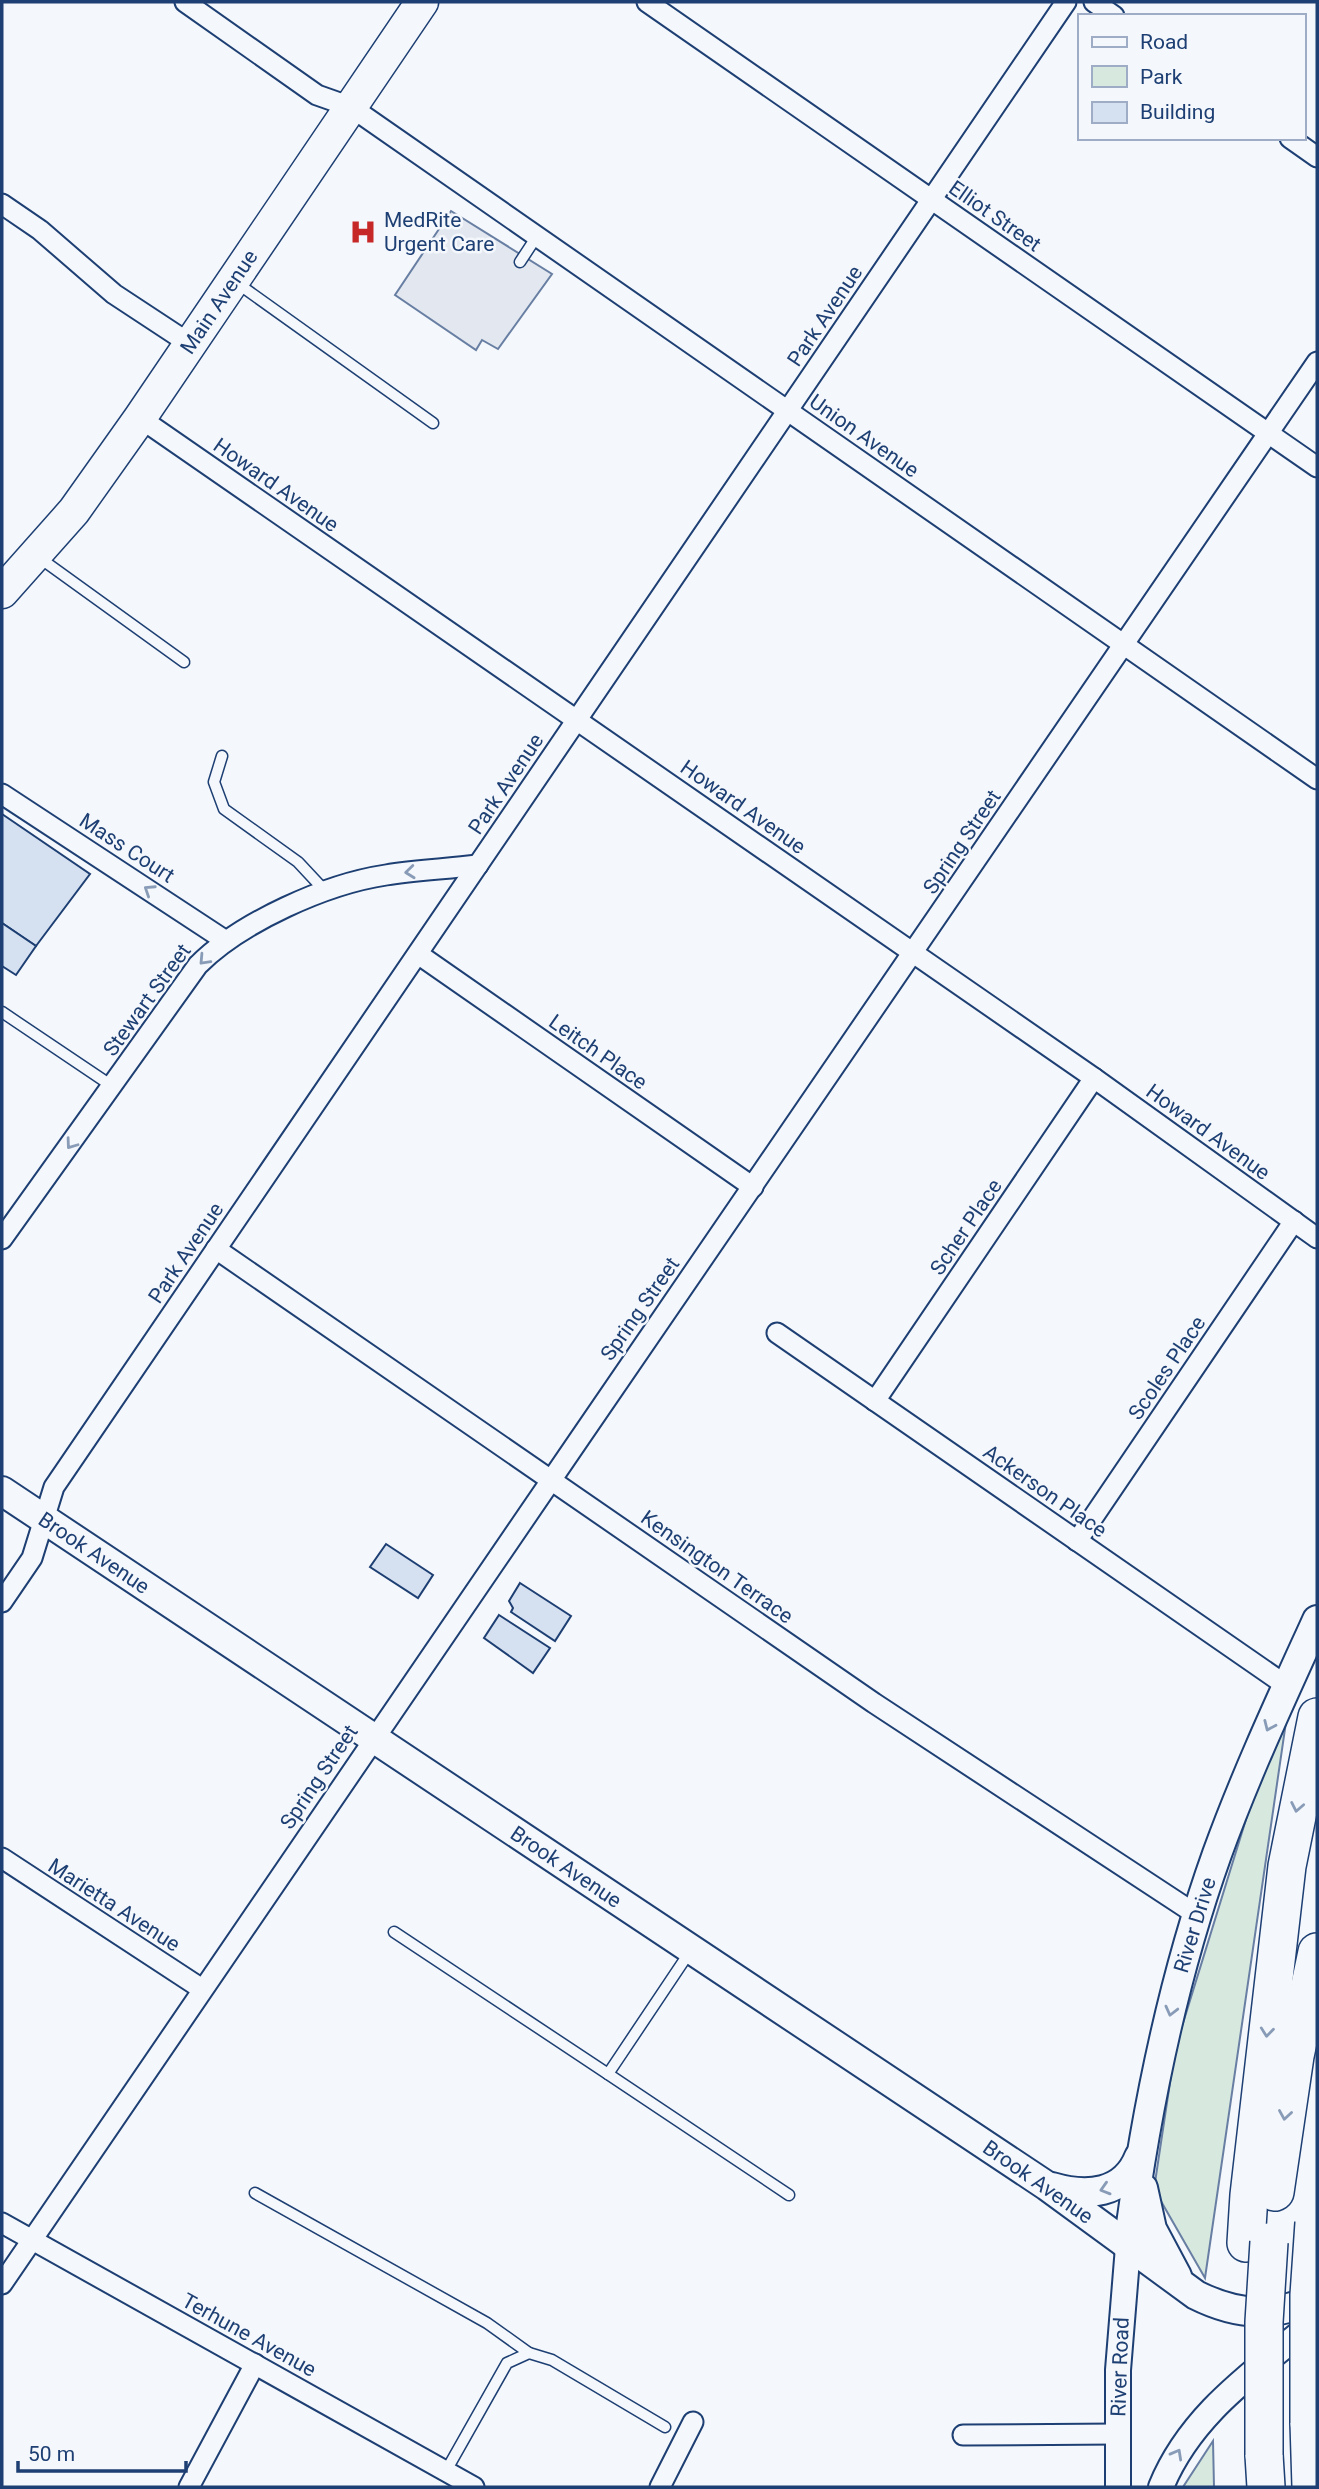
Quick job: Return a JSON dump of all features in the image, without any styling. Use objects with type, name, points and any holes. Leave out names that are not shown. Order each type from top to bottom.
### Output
[{"type":"highway","points":[[1258,2242],[1252,2167],[1287,1866],[1317,1717]]},
{"type":"highway","points":[[1265,2471],[1250,2355],[1258,2242],[1317,1952]]},
{"type":"highway","points":[[1311,2487],[1308,2423],[1309,2295],[1316,2212]]},
{"type":"main road","name":"Main Avenue","points":[[2,592],[37,556],[74,511],[191,344],[422,2]]},
{"type":"main road","name":"Brook Avenue","points":[[2,1491],[1047,2186],[1196,2295]]},
{"type":"main road","name":"River Drive","points":[[1128,2246],[1142,2148],[1164,2040],[1197,1915],[1238,1796],[1317,1620]]},
{"type":"main road","points":[[1047,2186],[1078,2192],[1111,2189],[1124,2181],[1134,2169],[1142,2148]]},
{"type":"main road","points":[[1142,2148],[1142,2176],[1152,2229],[1176,2276],[1196,2295],[1220,2307],[1244,2312],[1271,2312],[1297,2307],[1317,2297]]},
{"type":"street","name":"Union Avenue","points":[[185,2],[317,95],[351,107],[1317,779]]},
{"type":"street","name":"Elliot Street","points":[[647,2],[1317,467]]},
{"type":"street","name":"Park Avenue","points":[[2,1602],[32,1558],[54,1487],[1066,2]]},
{"type":"street","points":[[1094,2],[1111,14]]},
{"type":"street","points":[[1293,140],[1317,157]]},
{"type":"street","points":[[2,204],[40,230],[114,295],[191,344]]},
{"type":"street","name":"Spring Street","points":[[2,2284],[550,1479],[914,953],[1317,362]]},
{"type":"street","name":"Howard Avenue","points":[[140,418],[1094,1078],[1317,1238]]},
{"type":"street","name":"Mass Court","points":[[2,794],[226,941]]},
{"type":"street","name":"Stewart Street","points":[[2,1239],[198,965],[226,941],[253,924],[326,893],[384,875],[478,865]]},
{"type":"street","name":"Leitch Place","points":[[418,954],[753,1187]]},
{"type":"street","name":"Scher Place","points":[[875,1401],[1094,1078]]},
{"type":"street","name":"Scoles Place","points":[[1077,1541],[1294,1221]]},
{"type":"street","name":"Kensington Terrace","points":[[216,1249],[874,1703],[1197,1915]]},
{"type":"street","name":"Ackerson Place","points":[[777,1333],[1287,1686]]},
{"type":"street","name":"Marietta Avenue","points":[[2,1858],[202,1989]]},
{"type":"street","name":"Terhune Avenue","points":[[2,2223],[474,2487]]},
{"type":"street","name":"River Road","points":[[1118,2487],[1118,2370],[1128,2246]]},
{"type":"street","points":[[1161,2487],[1180,2448],[1198,2423],[1244,2379],[1317,2319]]},
{"type":"street","points":[[189,2487],[255,2364]]},
{"type":"street","points":[[660,2487],[693,2422]]},
{"type":"street","points":[[963,2435],[1118,2434]]},
{"type":"lane","points":[[520,262],[537,236]]},
{"type":"lane","points":[[233,281],[433,423]]},
{"type":"lane","points":[[37,556],[184,662]]},
{"type":"lane","points":[[222,757],[214,782],[224,809],[298,862],[326,893]]},
{"type":"lane","points":[[2,1012],[112,1087]]},
{"type":"lane","points":[[394,1932],[789,2195]]},
{"type":"lane","points":[[608,2074],[692,1950]]},
{"type":"lane","points":[[255,2193],[487,2323],[529,2353],[552,2360],[665,2427]]},
{"type":"lane","points":[[446,2471],[507,2363],[529,2353]]},
{"type":"green space","points":[[1286,1722],[1205,2278],[1154,2189],[1175,2049],[1260,1774]]},
{"type":"green space","points":[[1213,2441],[1214,2487],[1183,2487]]},
{"type":"shaded area","points":[[451,211],[552,274],[498,349],[482,340],[476,350],[395,295]]},
{"type":"building","points":[[2,814],[90,874],[36,946],[2,923]]},
{"type":"building","points":[[2,923],[36,946],[16,975],[2,966]]},
{"type":"building","points":[[386,1544],[433,1575],[418,1598],[370,1567]]},
{"type":"building","points":[[520,1583],[571,1616],[555,1641],[511,1612],[513,1608],[509,1601]]},
{"type":"building","points":[[499,1615],[550,1648],[533,1673],[484,1638]]},
{"type":"place","name":"MedRite Urgent Care","points":[[363,232]]}]
